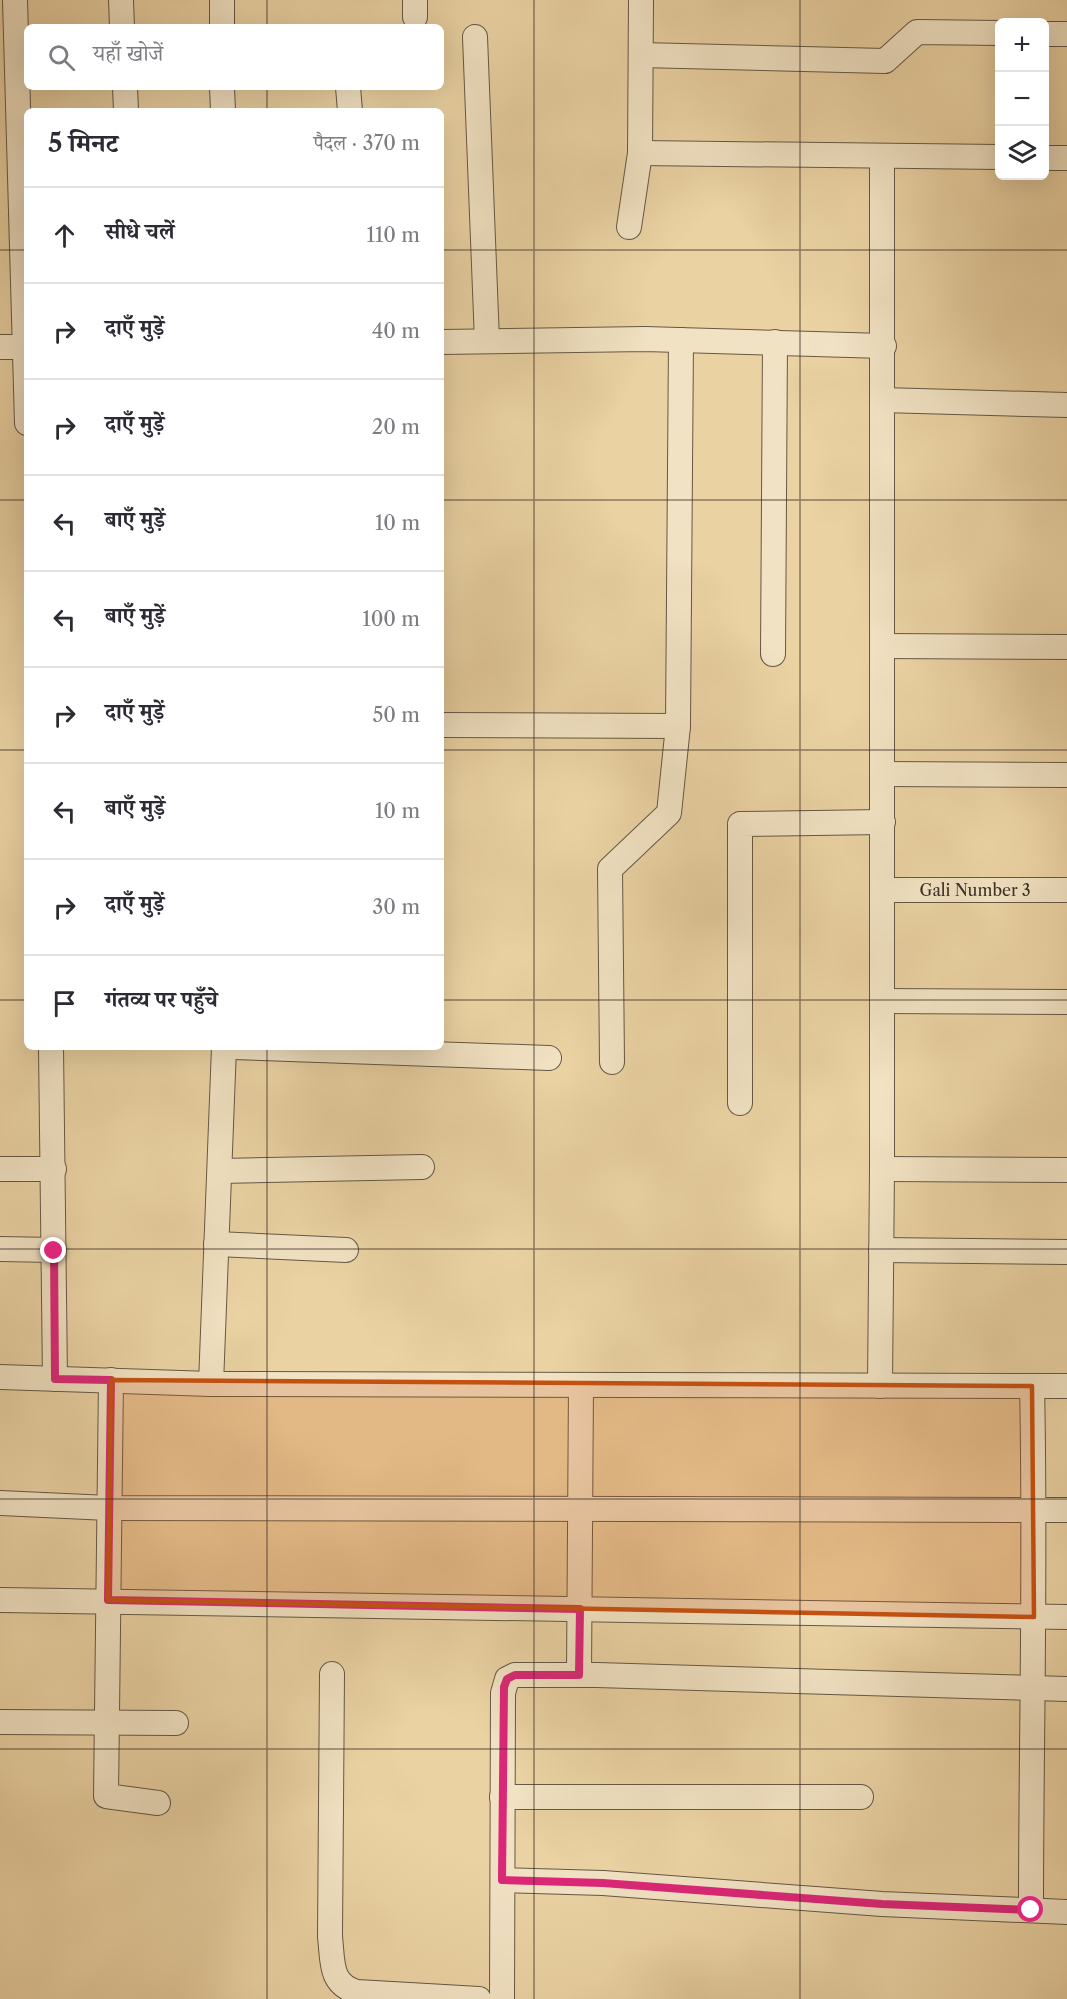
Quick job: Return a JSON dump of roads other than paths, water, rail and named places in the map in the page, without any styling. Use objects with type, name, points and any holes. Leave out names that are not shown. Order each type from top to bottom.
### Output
[{"type":"street","points":[[15,0],[17,347],[24,400]]},
{"type":"street","points":[[121,0],[122,24]]},
{"type":"street","points":[[222,0],[222,24]]},
{"type":"street","points":[[629,227],[640,153],[641,0]]},
{"type":"street","points":[[641,55],[885,61],[917,32],[995,33]]},
{"type":"street","points":[[1049,34],[1067,34]]},
{"type":"street","points":[[475,37],[486,341]]},
{"type":"street","points":[[125,90],[126,108]]},
{"type":"street","points":[[222,90],[223,108]]},
{"type":"street","points":[[348,90],[350,108]]},
{"type":"street","points":[[640,153],[995,157]]},
{"type":"street","points":[[880,1386],[884,346],[882,156]]},
{"type":"street","points":[[1049,158],[1067,158]]},
{"type":"street","points":[[612,1062],[610,869],[669,813],[678,726],[681,340]]},
{"type":"street","points":[[444,342],[681,340],[884,346]]},
{"type":"street","points":[[773,654],[775,342]]},
{"type":"street","points":[[882,400],[1067,405]]},
{"type":"street","points":[[882,646],[1067,647]]},
{"type":"street","points":[[444,725],[678,726]]},
{"type":"street","points":[[882,774],[1067,775]]},
{"type":"street","points":[[740,1103],[740,824],[883,822]]},
{"type":"street","name":"Gali Number 3","points":[[882,890],[1067,890]]},
{"type":"street","points":[[882,1001],[1067,1002]]},
{"type":"street","points":[[51,1050],[55,1379]]},
{"type":"street","points":[[211,1384],[224,1050]]},
{"type":"street","points":[[320,1050],[549,1058]]},
{"type":"street","points":[[220,1172],[422,1167]]},
{"type":"street","points":[[0,1169],[54,1169]]},
{"type":"street","points":[[882,1169],[1067,1170]]},
{"type":"street","points":[[216,1244],[346,1250]]},
{"type":"street","points":[[0,1249],[54,1251]]},
{"type":"street","points":[[881,1251],[1067,1252]]},
{"type":"street","points":[[0,1377],[211,1384],[1067,1386]]},
{"type":"street","points":[[111,1380],[106,1796],[158,1803]]},
{"type":"street","points":[[579,1675],[581,1385]]},
{"type":"street","points":[[1031,1910],[1031,1688],[1035,1510],[1032,1386]]},
{"type":"street","points":[[0,1503],[110,1508],[1067,1510]]},
{"type":"street","points":[[0,1600],[1067,1617]]},
{"type":"street","points":[[332,1674],[330,1937],[334,1972],[345,1989],[357,1992],[479,1999]]},
{"type":"street","points":[[502,1999],[503,1694],[507,1679],[515,1675],[579,1675],[1067,1689]]},
{"type":"street","points":[[0,1722],[176,1723]]},
{"type":"street","points":[[502,1797],[861,1797]]},
{"type":"street","points":[[502,1880],[603,1883],[882,1904],[1067,1912]]}]
